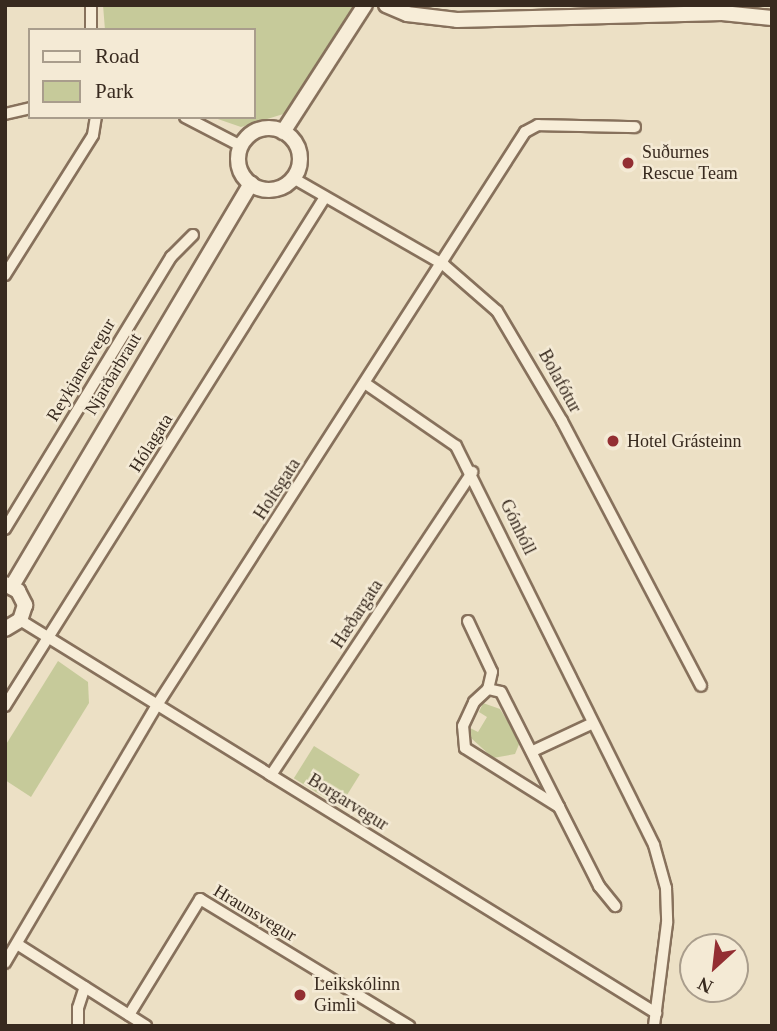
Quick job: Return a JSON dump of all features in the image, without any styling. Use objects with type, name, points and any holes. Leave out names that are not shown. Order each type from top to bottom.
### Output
[{"type":"main road","points":[[283,132],[365,5]]},
{"type":"main road","points":[[386,5],[407,14],[457,20],[722,13],[772,18]]},
{"type":"main road","points":[[264,129],[283,132],[299,153],[293,178],[268,190],[251,184],[240,171],[241,146],[264,129]]},
{"type":"main road","name":"Njarðarbraut","points":[[9,585],[251,184]]},
{"type":"main road","points":[[5,629],[20,620],[23,597],[9,585]]},
{"type":"street","points":[[91,5],[91,28]]},
{"type":"street","points":[[5,114],[28,108]]},
{"type":"street","points":[[5,275],[93,135],[96,119]]},
{"type":"street","points":[[189,119],[241,146]]},
{"type":"street","name":"Holtsgata","points":[[5,963],[157,705],[533,127],[635,127]]},
{"type":"street","name":"Bolafótur","points":[[293,178],[444,265],[486,299],[514,336],[701,686]]},
{"type":"street","name":"Hólagata","points":[[5,706],[325,197]]},
{"type":"street","name":"Reykjanesvegur","points":[[5,529],[171,257],[193,235]]},
{"type":"street","name":"Gónhóll","points":[[366,384],[456,446],[472,472],[654,845],[666,888],[667,923],[654,1026]]},
{"type":"street","name":"Hæðargata","points":[[271,775],[472,472]]},
{"type":"street","name":"Borgarvegur","points":[[20,620],[656,1013]]},
{"type":"street","points":[[468,621],[492,671],[488,689],[474,702],[463,726],[465,748],[559,807]]},
{"type":"street","points":[[488,689],[501,692],[559,807],[615,906]]},
{"type":"street","points":[[533,751],[593,723]]},
{"type":"street","name":"Hraunsvegur","points":[[129,1015],[200,899],[409,1026]]},
{"type":"street","points":[[17,944],[146,1026]]},
{"type":"street","points":[[78,1026],[78,1008],[85,988]]},
{"type":"green space","points":[[103,5],[358,5],[290,112],[241,127],[218,119],[256,119],[256,28],[105,28]]},
{"type":"green space","points":[[58,661],[88,682],[89,703],[31,797],[5,780],[5,746]]},
{"type":"green space","points":[[483,703],[500,709],[520,742],[515,754],[493,758],[471,738],[470,728],[478,732],[487,717],[479,712]]},
{"type":"green space","points":[[314,746],[360,775],[340,807],[294,778]]},
{"type":"place","name":"Suðurnes Rescue Team","points":[[628,163]]},
{"type":"place","name":"Hotel Grásteinn","points":[[613,441]]},
{"type":"place","name":"Leikskólinn Gimli","points":[[300,995]]}]
